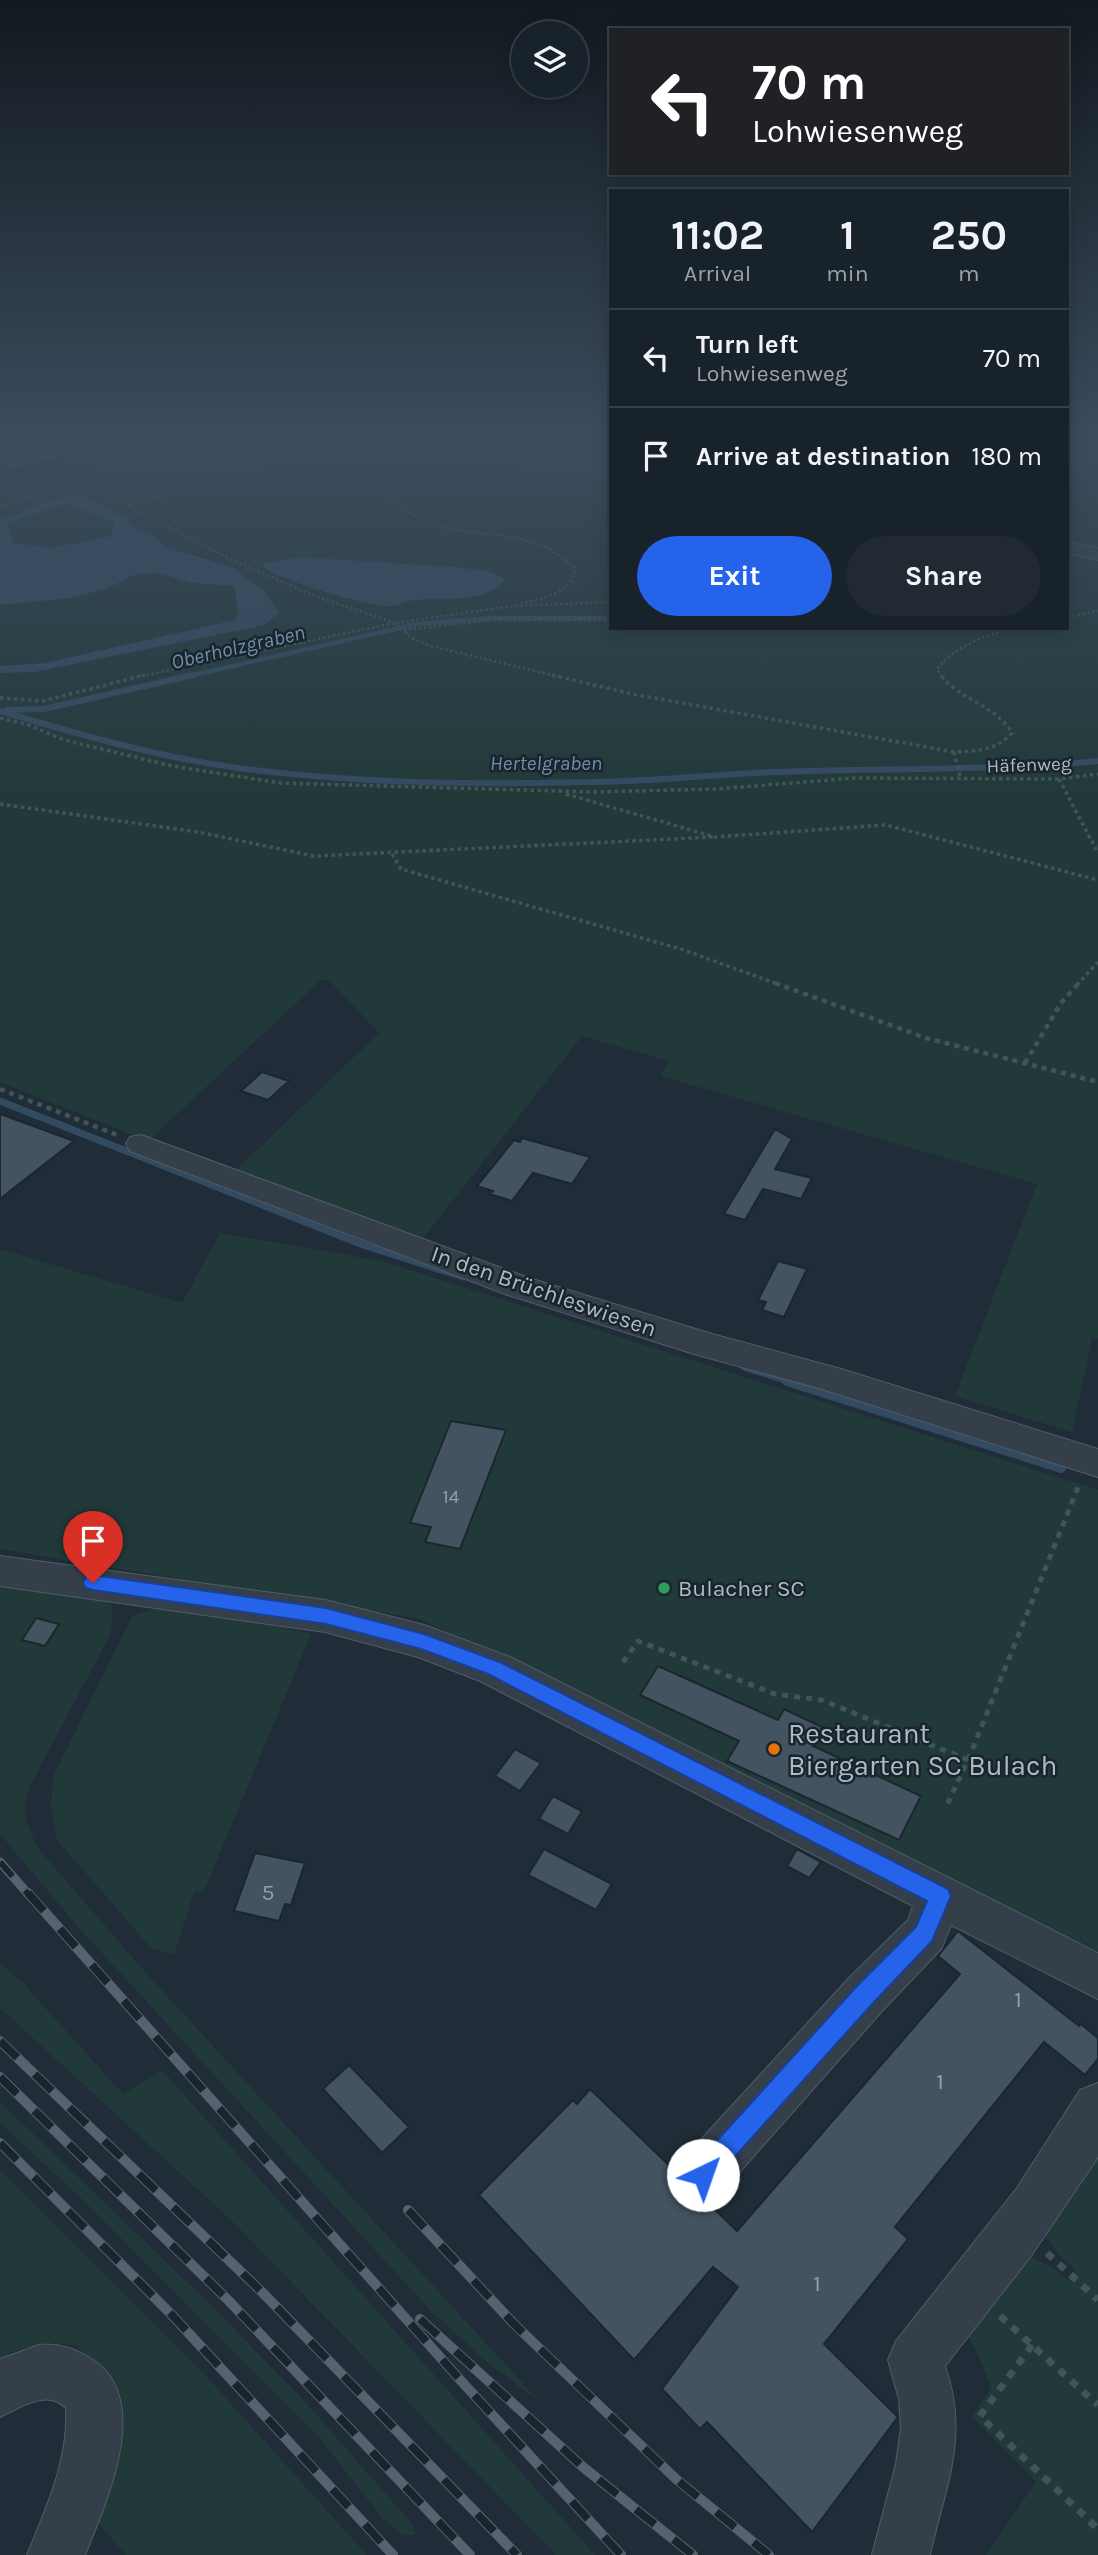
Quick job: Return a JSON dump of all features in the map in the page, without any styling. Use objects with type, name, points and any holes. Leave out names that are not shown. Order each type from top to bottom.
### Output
[{"type":"street","name":"In den Brüchleswiesen","points":[[141,1144],[517,1286],[706,1345],[829,1378],[1093,1461]]},
{"type":"street","points":[[0,1570],[326,1616],[424,1642],[495,1669],[1098,1977]]},
{"type":"street","points":[[703,2175],[866,1994],[925,1934],[940,1896]]},
{"type":"street","points":[[901,2555],[925,2453],[930,2415],[915,2360],[1021,2226],[1073,2153],[1098,2108]]},
{"type":"street","points":[[0,2389],[24,2375],[51,2370],[72,2376],[88,2392],[96,2411],[96,2436],[56,2555]]},
{"type":"path","points":[[225,556],[317,597],[399,627],[412,638],[431,646],[632,694],[954,752],[980,751],[1003,745],[1012,733],[1007,721],[954,690],[943,681],[937,669],[944,659],[969,643],[1004,630]]},
{"type":"path","points":[[0,698],[43,701],[121,680],[512,606],[559,592],[572,582],[575,568],[562,556]]},
{"type":"path","points":[[512,606],[609,602]]},
{"type":"path","points":[[1069,617],[1098,611]]},
{"type":"path","points":[[399,627],[492,620],[609,620]]},
{"type":"path","points":[[0,718],[29,725],[64,740],[173,766],[281,783],[555,792],[715,837]]},
{"type":"path","points":[[954,752],[961,778]]},
{"type":"path","name":"Häfenweg","points":[[555,792],[716,789],[855,778],[1059,779],[1098,774]]},
{"type":"path","points":[[1059,779],[1098,853]]},
{"type":"path","points":[[0,804],[198,832],[314,856],[715,837],[886,825],[1098,880]]},
{"type":"path","points":[[391,854],[401,869],[684,950],[926,1038],[1098,1082]]},
{"type":"path","points":[[1025,1063],[1061,1003],[1098,962]]},
{"type":"path","points":[[0,1089],[141,1144]]},
{"type":"path","points":[[946,1807],[1093,1461]]},
{"type":"path","points":[[623,1662],[638,1641],[775,1694],[822,1700],[968,1760]]},
{"type":"path","points":[[1021,2226],[1098,2300]]},
{"type":"path","points":[[972,2289],[1098,2405]]},
{"type":"path","points":[[1032,2345],[980,2416],[1098,2529]]},
{"type":"green space","points":[[202,556],[609,556],[609,630],[1069,630],[1069,556],[1098,559],[1098,1339],[1092,1338],[1072,1432],[955,1396],[1037,1184],[660,1076],[669,1061],[582,1036],[421,1241],[236,1170],[379,1033],[330,981],[318,979],[321,980],[148,1141],[0,1082],[0,673],[35,672],[264,625],[278,613],[213,559]],"holes":[[[299,557],[487,571],[505,578],[481,595],[420,599],[386,606],[322,592],[286,579],[262,566]]]},
{"type":"green space","points":[[159,573],[191,583],[234,586],[238,612],[235,620],[44,663],[0,666],[0,605],[108,588],[136,574]]},
{"type":"green space","name":"Bulacher SC","points":[[220,1233],[382,1261],[1098,1490],[1098,1951],[420,1619],[0,1549],[0,1249],[182,1303]]},
{"type":"green space","points":[[0,1580],[100,1600],[111,1605],[113,1616],[110,1635],[30,1786],[24,1806],[26,1821],[37,1847],[145,1972],[540,2402],[487,2362],[431,2311],[79,1928],[0,1834]]},
{"type":"green space","points":[[172,1603],[311,1634],[204,1891],[194,1892],[174,1954],[152,1949],[57,1840],[51,1807],[53,1777],[132,1616]]},
{"type":"green space","points":[[0,1963],[22,1982],[123,2094],[162,2070],[595,2555],[556,2555],[230,2219],[0,2008]]},
{"type":"green space","points":[[0,2102],[214,2308],[308,2405],[413,2525],[415,2535],[403,2535],[382,2518],[322,2441],[84,2201],[0,2123]]},
{"type":"green space","points":[[1098,2156],[1098,2555],[986,2555],[1036,2482],[972,2416],[991,2389],[983,2366],[960,2320],[1018,2251],[1050,2266],[1068,2280],[1075,2269],[1060,2256],[1038,2226]]},
{"type":"green space","points":[[0,2169],[197,2366],[367,2555],[126,2555],[98,2523],[111,2429],[94,2363],[76,2345],[44,2343],[11,2352],[0,2361]]},
{"type":"water","points":[[0,556],[197,556],[232,567],[265,592],[279,613],[264,625],[35,672],[0,673],[0,666],[44,663],[235,620],[238,612],[234,586],[191,583],[159,573],[136,574],[108,588],[71,598],[0,605]]},
{"type":"water","points":[[299,557],[455,567],[487,571],[505,578],[497,587],[476,596],[415,600],[384,606],[320,590],[285,578],[262,566]]},
{"type":"building","points":[[262,1072],[289,1081],[268,1100],[241,1091]]},
{"type":"building","points":[[0,1114],[74,1141],[0,1199]]},
{"type":"building","points":[[775,1129],[792,1139],[775,1169],[812,1178],[801,1199],[763,1189],[745,1220],[724,1214]]},
{"type":"building","points":[[522,1138],[590,1157],[572,1184],[533,1173],[512,1201],[490,1194],[493,1191],[477,1186],[514,1140],[520,1142]]},
{"type":"building","points":[[778,1261],[807,1269],[784,1317],[762,1310],[766,1302],[758,1300]]},
{"type":"building","points":[[451,1421],[506,1430],[460,1549],[425,1542],[431,1527],[410,1523]]},
{"type":"building","points":[[36,1618],[59,1624],[45,1646],[22,1640]]},
{"type":"building","points":[[658,1666],[778,1720],[784,1709],[822,1727],[813,1746],[921,1796],[899,1840],[727,1761],[739,1741],[640,1695]]},
{"type":"building","points":[[515,1749],[541,1763],[520,1791],[495,1776]]},
{"type":"building","points":[[553,1796],[582,1811],[568,1834],[539,1819]]},
{"type":"building","points":[[544,1849],[612,1884],[596,1910],[528,1875]]},
{"type":"building","points":[[797,1849],[821,1862],[809,1878],[787,1866]]},
{"type":"building","points":[[255,1853],[305,1863],[291,1905],[285,1904],[279,1921],[234,1911]]},
{"type":"building","points":[[958,1931],[1098,2038],[1098,2059],[1085,2075],[1044,2042],[895,2227],[908,2239],[824,2344],[898,2417],[812,2532],[707,2422],[700,2429],[662,2389],[738,2287],[713,2267],[634,2360],[479,2195],[573,2100],[577,2104],[590,2089],[676,2172],[675,2176],[684,2195],[702,2203],[707,2202],[737,2231],[960,1974],[938,1956]]},
{"type":"building","points":[[349,2065],[409,2127],[382,2153],[323,2089]]},
{"type":"waterway","name":"Oberholzgraben","points":[[185,677],[417,624],[493,618],[609,618]]},
{"type":"waterway","name":"Oberholzgraben","points":[[7,710],[44,709],[193,675]]},
{"type":"waterway","name":"Hertelgraben","points":[[0,711],[178,758],[286,774],[383,781],[626,781],[776,772],[977,768],[1098,761]]},
{"type":"waterway","points":[[0,1101],[363,1245],[463,1277]]},
{"type":"waterway","points":[[744,1367],[792,1382]]},
{"type":"waterway","points":[[787,1381],[1061,1468]]},
{"type":"railway","points":[[0,1862],[29,1895]]},
{"type":"railway","points":[[28,1893],[463,2383],[621,2555]]},
{"type":"railway","points":[[0,2041],[263,2293],[517,2555]]},
{"type":"railway","points":[[0,2077],[228,2300],[470,2555]]},
{"type":"railway","points":[[0,2143],[171,2314],[393,2555]]},
{"type":"railway","points":[[408,2210],[514,2324],[676,2479],[769,2555]]},
{"type":"railway","points":[[420,2319],[583,2467],[693,2555]]},
{"type":"place","name":"Bulacher SC","points":[[664,1588]]},
{"type":"place","name":"Restaurant Biergarten SC Bulach","points":[[774,1749]]},
{"type":"route","points":[[93,1583],[326,1616],[424,1642],[495,1669],[940,1896],[925,1934],[866,1994],[703,2175]]}]
